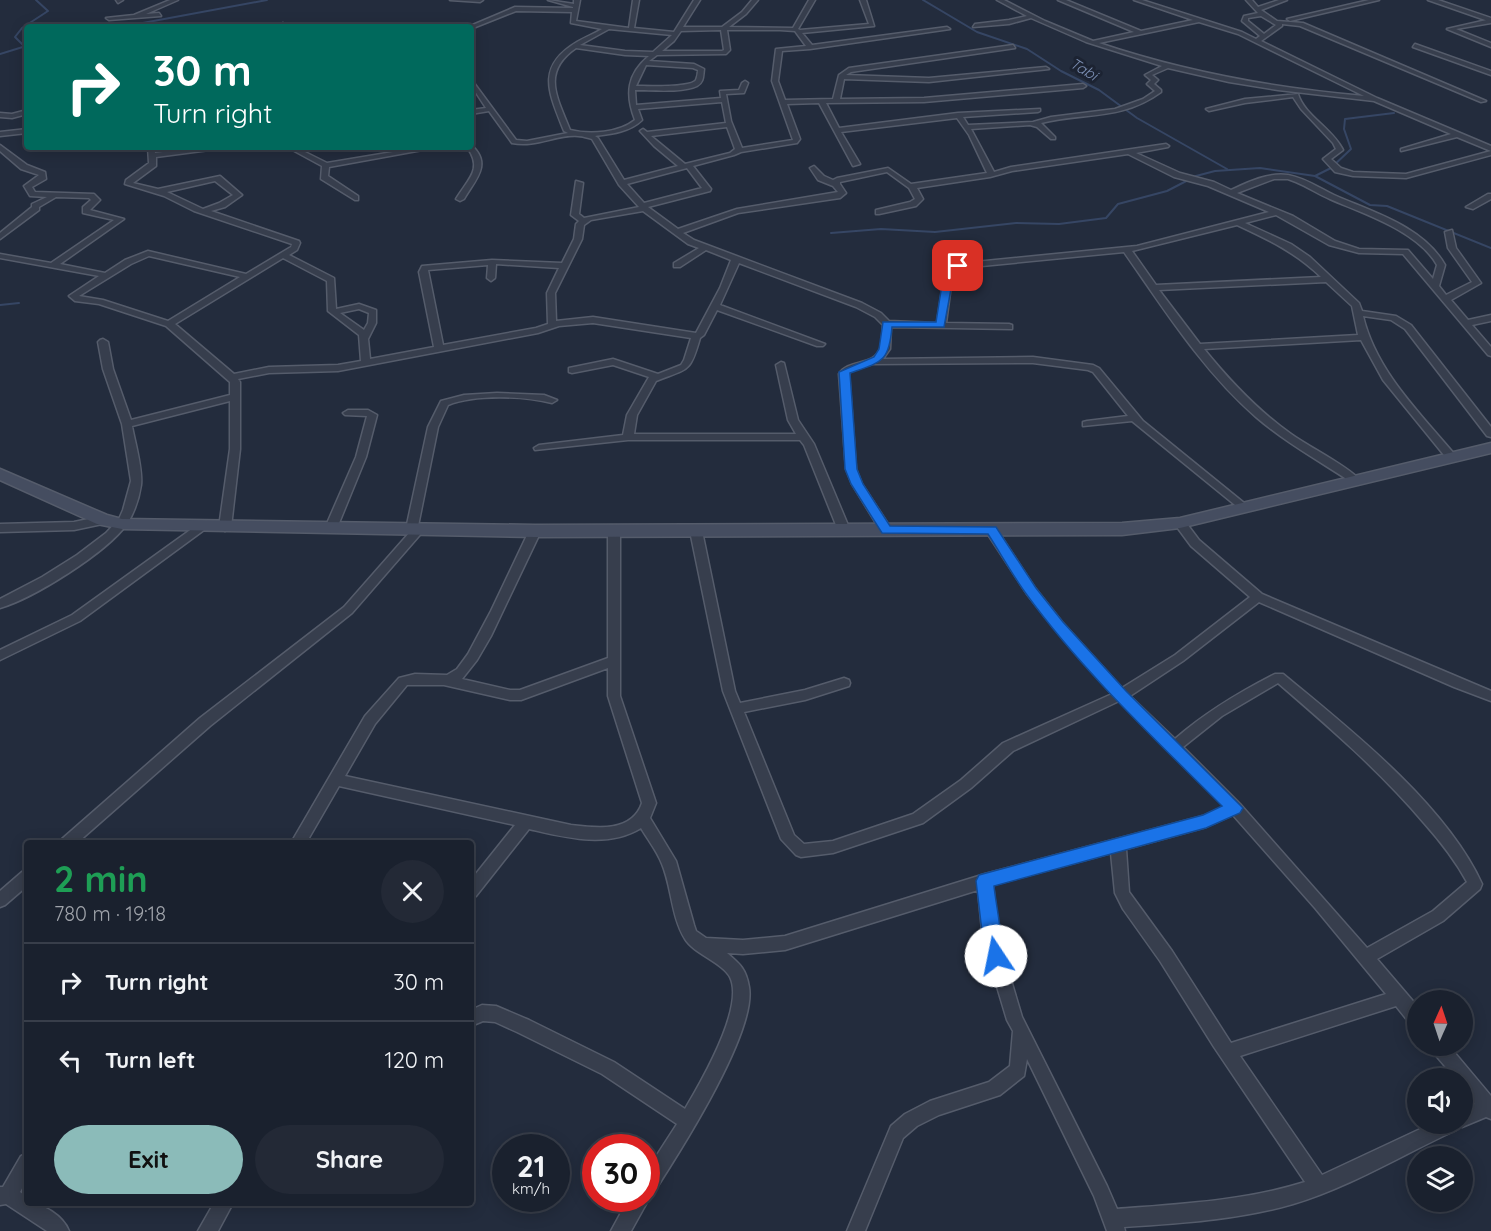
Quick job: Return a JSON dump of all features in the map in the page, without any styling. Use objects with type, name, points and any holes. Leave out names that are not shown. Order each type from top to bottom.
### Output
[{"type":"main road","points":[[0,474],[29,489],[103,520],[122,524],[535,531],[1122,529],[1180,523],[1491,448]]},
{"type":"street","points":[[135,17],[175,0]]},
{"type":"street","points":[[453,0],[480,0]]},
{"type":"street","points":[[551,0],[576,5]]},
{"type":"street","points":[[631,30],[636,0]]},
{"type":"street","points":[[586,135],[636,123],[639,120],[634,107],[632,88],[644,63],[677,32],[697,0]]},
{"type":"street","points":[[724,28],[744,13],[755,0]]},
{"type":"street","points":[[796,30],[812,0]]},
{"type":"street","points":[[576,5],[572,19],[575,24],[677,32],[724,28],[796,30],[872,26],[863,0]]},
{"type":"street","points":[[1000,0],[1064,32],[1167,66],[1216,77],[1316,93],[1375,99]]},
{"type":"street","points":[[1061,0],[1139,32]]},
{"type":"street","points":[[1137,0],[1260,39],[1375,99],[1491,151]]},
{"type":"street","points":[[1260,39],[1245,21],[1246,17],[1255,7],[1284,0]]},
{"type":"street","points":[[1277,22],[1376,0]]},
{"type":"street","points":[[1431,0],[1491,20]]},
{"type":"street","points":[[474,26],[515,9],[576,5]]},
{"type":"street","points":[[1255,7],[1277,22],[1301,24],[1483,101]]},
{"type":"street","points":[[109,18],[159,15]]},
{"type":"street","points":[[975,26],[1018,21],[1034,16]]},
{"type":"street","points":[[1092,43],[1201,20]]},
{"type":"street","points":[[1491,20],[1450,28],[1491,45]]},
{"type":"street","points":[[1260,39],[1280,26],[1277,22]]},
{"type":"street","points":[[606,27],[559,58],[552,68],[550,78],[567,131],[595,138],[621,183],[644,207],[677,232],[691,242],[859,305],[878,315],[887,324],[1009,327]]},
{"type":"street","points":[[575,46],[625,53],[724,52],[727,50],[724,28]]},
{"type":"street","points":[[621,183],[740,150],[796,141],[796,133],[775,81],[778,51],[788,47],[810,47],[947,29]]},
{"type":"street","points":[[796,30],[810,47]]},
{"type":"street","points":[[1415,46],[1491,73]]},
{"type":"street","points":[[836,102],[842,76],[849,70],[1013,47]]},
{"type":"street","points":[[632,88],[684,87],[696,84],[700,79],[701,69],[694,66],[644,63]]},
{"type":"street","points":[[967,127],[1033,123],[1113,113],[1129,108],[1159,91],[1150,84],[1155,80],[1148,75],[1167,66]]},
{"type":"street","points":[[842,76],[929,80],[1046,69]]},
{"type":"street","points":[[740,150],[729,125],[722,92],[742,92],[745,83]]},
{"type":"street","points":[[474,85],[514,142],[527,143],[575,134]]},
{"type":"street","points":[[785,102],[908,101],[1083,86]]},
{"type":"street","points":[[1209,109],[1245,101],[1316,93]]},
{"type":"street","points":[[1296,96],[1303,108],[1336,142],[1340,150],[1327,159],[1338,170],[1353,174],[1414,175],[1491,151]]},
{"type":"street","points":[[955,97],[967,127],[992,174]]},
{"type":"street","points":[[1475,104],[1491,99]]},
{"type":"street","points":[[634,107],[725,100]]},
{"type":"street","points":[[821,101],[856,164]]},
{"type":"street","points":[[474,112],[490,109]]},
{"type":"street","points":[[837,130],[962,115],[1038,110]]},
{"type":"street","points":[[1012,112],[1020,120],[1033,123],[1053,138]]},
{"type":"street","points":[[0,115],[12,116],[24,113]]},
{"type":"street","points":[[552,324],[551,293],[578,239],[580,224],[584,221],[707,189],[685,165],[665,153],[636,123]]},
{"type":"street","points":[[646,134],[729,125]]},
{"type":"street","points":[[0,134],[24,131]]},
{"type":"street","points":[[1402,150],[1456,135]]},
{"type":"street","points":[[912,186],[1166,146]]},
{"type":"street","points":[[0,147],[24,167],[42,174],[43,177],[28,186],[35,198],[31,202],[35,206]]},
{"type":"street","points":[[169,324],[294,248],[296,243],[203,211],[167,194],[129,184],[134,177],[153,164],[151,152],[177,150]]},
{"type":"street","points":[[296,150],[326,165],[418,150]]},
{"type":"street","points":[[460,199],[479,168],[477,157],[472,150]]},
{"type":"street","points":[[1131,153],[1177,175],[1203,182],[1277,212],[1345,248],[1370,252],[1405,252],[1491,353]]},
{"type":"street","points":[[326,165],[324,177],[355,198]]},
{"type":"street","points":[[677,232],[737,211],[837,196],[842,193],[836,184],[821,178],[814,168]]},
{"type":"street","points":[[836,184],[839,178],[883,170],[891,172],[912,186],[919,199],[914,204],[879,212]]},
{"type":"street","points":[[1231,193],[1251,184],[1282,177],[1309,185],[1389,224],[1424,244],[1436,255],[1441,265],[1435,286]]},
{"type":"street","points":[[156,192],[217,178],[238,195],[222,205],[203,211]]},
{"type":"street","points":[[579,183],[575,215],[584,221]]},
{"type":"street","points":[[33,194],[90,196],[96,200],[87,207],[86,211],[120,219],[52,266]]},
{"type":"street","points":[[35,206],[43,204],[55,194]]},
{"type":"street","points":[[1470,207],[1491,196]]},
{"type":"street","points":[[0,237],[36,208],[35,206]]},
{"type":"street","points":[[941,325],[948,278],[958,266],[1127,250],[1277,212]]},
{"type":"street","points":[[1237,222],[1288,246],[1329,279],[1356,305],[1364,337],[1386,378],[1452,458]]},
{"type":"street","points":[[0,226],[14,226]]},
{"type":"street","points":[[1446,299],[1477,283],[1472,272],[1453,252],[1449,232]]},
{"type":"street","points":[[677,265],[705,247]]},
{"type":"street","points":[[1127,250],[1198,347],[1248,405],[1355,480]]},
{"type":"street","points":[[225,527],[235,449],[235,397],[232,377],[169,324],[100,302],[73,298],[91,287],[105,274],[148,253],[249,276]]},
{"type":"street","points":[[283,255],[331,280],[330,305],[333,312],[365,337]]},
{"type":"street","points":[[0,256],[105,274]]},
{"type":"street","points":[[232,377],[269,370],[322,370],[538,330],[552,324],[593,320],[696,336],[700,335],[729,283],[736,258]]},
{"type":"street","points":[[439,348],[424,270],[430,267],[492,262],[564,266]]},
{"type":"street","points":[[491,278],[492,262]]},
{"type":"street","points":[[1154,288],[1329,279]]},
{"type":"street","points":[[715,306],[819,344]]},
{"type":"street","points":[[333,312],[353,307],[364,307],[373,312],[372,323],[365,337],[366,362]]},
{"type":"street","points":[[1359,313],[1393,318],[1408,327],[1491,434]]},
{"type":"street","points":[[1467,323],[1491,318]]},
{"type":"street","points":[[875,362],[885,349],[887,324]]},
{"type":"street","points":[[628,437],[632,415],[652,379],[684,367],[689,360],[696,336]]},
{"type":"street","points":[[1198,347],[1364,337]]},
{"type":"street","points":[[0,604],[34,587],[90,550],[122,524],[135,490],[136,481],[126,424],[108,369],[103,342]]},
{"type":"street","points":[[886,530],[857,484],[851,469],[844,385],[844,374],[847,369],[875,362],[1033,360],[1081,364],[1096,370],[1135,418],[1244,507]]},
{"type":"street","points":[[572,370],[613,362],[656,376]]},
{"type":"street","points":[[781,365],[793,420],[809,444],[844,530]]},
{"type":"street","points":[[70,840],[205,722],[348,610],[416,529],[432,427],[444,403],[454,399],[511,396],[532,396],[552,400]]},
{"type":"street","points":[[126,424],[235,397]]},
{"type":"street","points":[[331,528],[361,457],[372,415],[348,413]]},
{"type":"street","points":[[1087,424],[1135,418]]},
{"type":"street","points":[[539,448],[628,437],[803,437]]},
{"type":"street","points":[[0,528],[74,526],[103,520]]},
{"type":"street","points":[[1180,523],[1195,543],[1258,597],[1491,696]]},
{"type":"street","points":[[0,655],[76,618],[200,527]]},
{"type":"street","points":[[991,530],[1031,591],[1058,625],[1121,695],[1209,780],[1320,903],[1407,1008]]},
{"type":"street","points":[[300,840],[370,720],[403,681],[457,677],[483,638],[535,531]]},
{"type":"street","points":[[334,780],[526,822],[607,834],[626,830],[643,819],[649,803],[614,696],[615,531]]},
{"type":"street","points":[[696,531],[729,692],[788,839],[797,849],[811,851],[833,847],[918,819],[966,784],[1008,747],[1121,695],[1179,658],[1258,597]]},
{"type":"street","points":[[440,679],[473,688],[521,695],[614,661]]},
{"type":"street","points":[[1173,747],[1185,740],[1196,727],[1237,699],[1279,677],[1354,741],[1415,800],[1463,860],[1475,884],[1438,916],[1365,957]]},
{"type":"street","points":[[736,709],[805,695],[844,683]]},
{"type":"street","points":[[701,945],[743,947],[785,943],[985,881],[1206,821],[1234,808]]},
{"type":"street","points":[[643,819],[669,861],[691,936],[736,970],[740,976],[742,992],[733,1036],[688,1121],[660,1166]]},
{"type":"street","points":[[474,887],[526,822]]},
{"type":"street","points":[[1118,845],[1122,894],[1318,1186]]},
{"type":"street","points":[[0,900],[24,880]]},
{"type":"street","points":[[985,881],[991,940],[1015,1020],[1101,1192],[1114,1225],[1248,1207],[1294,1195],[1429,1134]]},
{"type":"street","points":[[1228,1052],[1398,998]]},
{"type":"street","points":[[474,1016],[482,1013],[496,1014],[523,1026],[608,1068],[688,1121]]},
{"type":"street","points":[[856,1231],[897,1132],[910,1120],[936,1107],[1001,1084],[1018,1070],[1021,1030]]},
{"type":"street","points":[[1447,1056],[1490,1108],[1473,1114]]},
{"type":"street","points":[[24,1166],[4,1195],[56,1226],[60,1231]]},
{"type":"street","points":[[207,1231],[222,1206]]},
{"type":"street","points":[[620,1231],[632,1212]]},
{"type":"waterway","points":[[28,24],[48,11],[36,0]]},
{"type":"waterway","points":[[137,24],[267,0]]},
{"type":"waterway","name":"Tabi","points":[[923,0],[977,32],[1027,49],[1061,71],[1099,90],[1137,118],[1227,169]]},
{"type":"waterway","points":[[24,27],[15,37],[24,46]]},
{"type":"waterway","points":[[0,54],[24,47]]},
{"type":"waterway","points":[[1315,176],[1331,168],[1351,149],[1344,129],[1345,119],[1394,113]]},
{"type":"waterway","points":[[831,233],[881,229],[935,232],[1016,223],[1059,224],[1106,218],[1118,204],[1167,191],[1196,176],[1215,171],[1260,168],[1315,176]]},
{"type":"waterway","name":"Tabi","points":[[1315,176],[1370,205],[1387,206],[1491,248]]},
{"type":"waterway","points":[[0,305],[19,303]]},
{"type":"route","points":[[958,266],[953,269],[948,278],[941,325],[887,324],[885,349],[878,359],[875,362],[847,369],[844,374],[851,469],[857,484],[886,530],[991,530],[1031,591],[1058,625],[1121,695],[1209,780],[1234,808],[1206,821],[985,881],[991,940],[996,956]]}]
